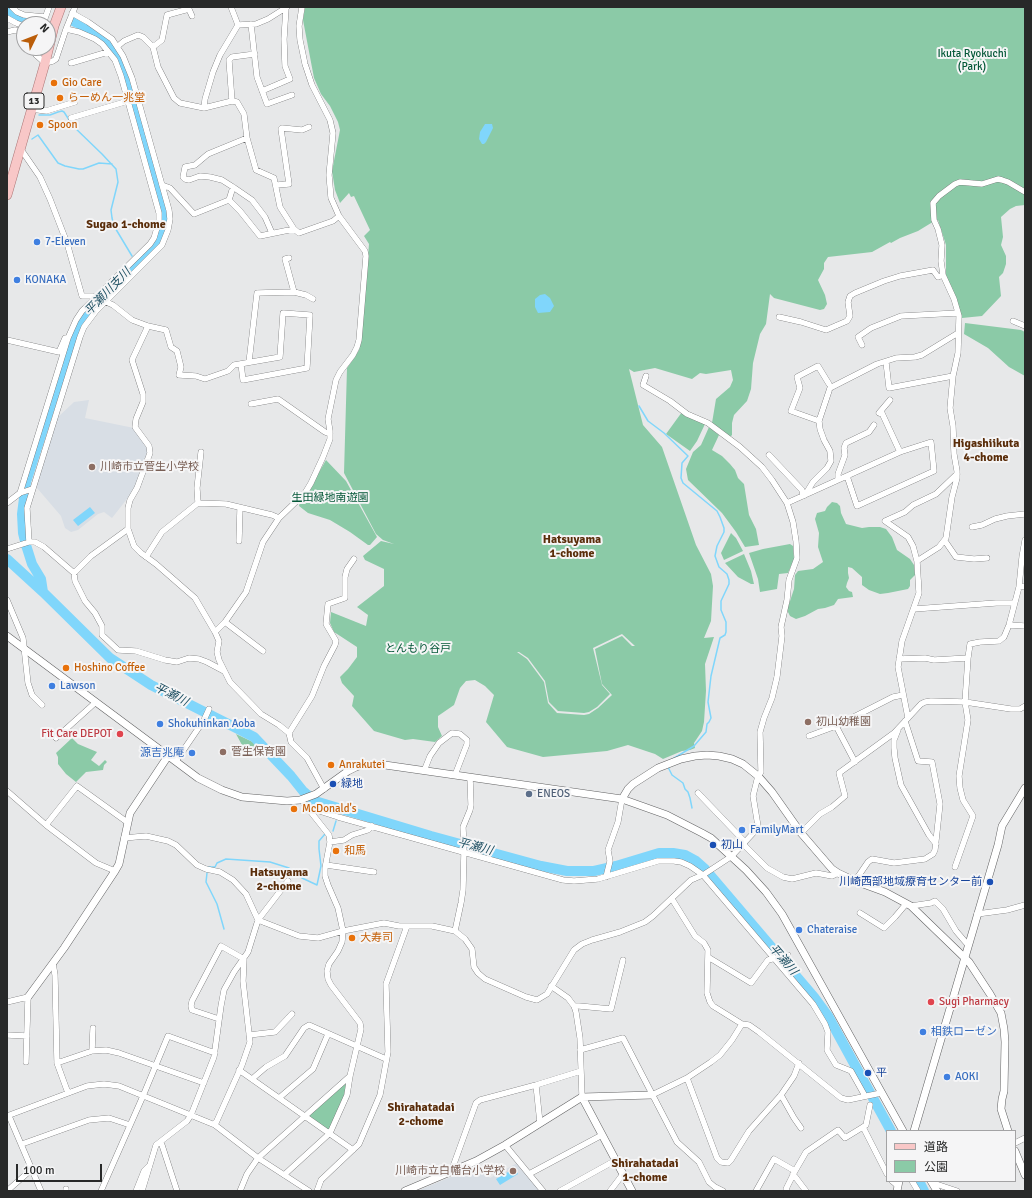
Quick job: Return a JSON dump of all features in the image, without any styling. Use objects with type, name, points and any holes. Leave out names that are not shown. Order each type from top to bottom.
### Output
[{"type":"main road","name":"13","points":[[7,195],[45,63],[54,26],[61,7]]},
{"type":"street","points":[[12,7],[17,12],[24,15],[34,16]]},
{"type":"street","points":[[37,56],[45,63],[56,59],[75,7]]},
{"type":"street","points":[[231,7],[238,25]]},
{"type":"street","points":[[238,25],[251,24],[268,19],[287,7]]},
{"type":"street","points":[[262,91],[290,79],[285,66],[284,39],[287,7]]},
{"type":"street","points":[[215,632],[225,622],[246,592],[263,542],[279,518],[305,493],[323,457],[328,446],[330,434],[328,419],[336,380],[340,372],[350,361],[357,347],[366,256],[361,244],[339,216],[332,202],[329,184],[333,133],[330,120],[312,85],[305,64],[300,40],[302,7]]},
{"type":"street","points":[[153,47],[162,40],[167,15],[188,8],[192,16]]},
{"type":"street","points":[[29,542],[27,508],[80,337],[90,318],[162,245],[168,230],[170,219],[162,185],[130,72],[118,46],[101,30],[72,13]]},
{"type":"street","points":[[7,18],[16,23]]},
{"type":"street","points":[[251,24],[257,77],[267,104],[292,95]]},
{"type":"street","points":[[204,108],[205,99],[218,61],[238,25]]},
{"type":"street","points":[[20,493],[68,338],[76,320],[82,311],[150,244],[154,238],[159,221],[159,213],[115,60],[102,44],[95,39],[79,32],[66,29]]},
{"type":"street","points":[[118,46],[124,41],[138,35],[143,37],[153,47],[158,67],[174,98],[180,103],[204,108],[232,101],[237,102],[244,114],[247,138],[256,170],[274,178],[277,185],[280,207],[294,229],[299,233],[333,221],[339,216]]},
{"type":"street","points":[[71,63],[108,52]]},
{"type":"street","points":[[232,101],[229,60],[232,57],[255,54]]},
{"type":"street","points":[[31,109],[46,111],[75,102]]},
{"type":"street","points":[[71,118],[128,102]]},
{"type":"street","points":[[277,185],[289,184],[281,129],[302,130],[309,127]]},
{"type":"street","points":[[247,138],[208,154],[195,165],[188,166],[184,170],[183,177],[189,180],[200,176],[222,180],[252,200],[265,218],[272,233]]},
{"type":"street","points":[[20,148],[40,177],[50,199],[67,243],[82,296],[96,297],[132,320],[148,326],[166,330],[171,347],[177,351],[181,367],[179,375],[196,376],[205,379],[228,371],[234,365],[280,357],[283,313],[310,315],[307,368],[243,380],[241,364]]},
{"type":"street","points":[[917,561],[929,555],[945,541],[957,474],[950,408],[953,376],[958,353],[958,313],[954,299],[943,275],[941,261],[942,245],[938,228],[934,220],[932,207],[934,200],[955,184],[960,182],[982,184],[998,179],[1008,182],[1025,192]]},
{"type":"street","points":[[162,185],[170,188],[194,214],[229,200]]},
{"type":"street","points":[[229,200],[233,187]]},
{"type":"street","points":[[229,200],[260,236],[294,229]]},
{"type":"street","points":[[289,258],[285,259],[294,292]]},
{"type":"street","points":[[779,317],[826,330],[847,321],[850,316],[848,302],[850,296],[855,293],[900,276],[933,270],[938,276],[943,275]]},
{"type":"street","points":[[249,362],[257,292],[294,292],[306,295],[313,299]]},
{"type":"street","points":[[862,345],[858,337],[871,328],[901,316],[958,313]]},
{"type":"street","points":[[1013,322],[1025,326]]},
{"type":"street","points":[[148,326],[132,360],[143,394],[143,402],[136,419],[135,427],[149,446],[150,453],[128,508],[128,529],[134,546],[195,598],[219,641],[217,652],[224,672],[237,691],[261,714],[289,733],[291,742],[307,758],[324,789]]},
{"type":"street","points":[[804,495],[813,482],[827,468],[831,461],[830,451],[824,440],[819,421],[830,388],[877,364],[896,358],[922,355],[958,333]]},
{"type":"street","points":[[7,340],[59,352],[65,338],[68,338]]},
{"type":"street","points":[[886,362],[890,389],[953,376]]},
{"type":"street","points":[[819,421],[791,411],[800,388],[797,378],[818,366],[829,384]]},
{"type":"street","points":[[124,838],[146,836],[168,841],[176,845],[197,865],[226,875],[241,887],[246,894],[258,920],[299,936],[318,938],[343,931],[384,924],[432,926],[455,931],[465,939],[472,949],[474,966],[478,973],[485,979],[537,1000],[547,994],[574,950],[582,944],[645,922],[692,880],[714,869],[732,856],[744,844],[758,826],[753,796],[758,776],[761,772],[760,732],[772,698],[777,677],[782,636],[781,627],[787,600],[789,580],[797,558],[793,522],[787,503],[772,480],[751,457],[708,423],[687,414],[670,401],[644,385],[646,376]]},
{"type":"street","points":[[251,404],[278,399],[330,434]]},
{"type":"street","points":[[890,400],[880,412],[900,452]]},
{"type":"street","points":[[838,480],[838,474],[845,455],[844,448],[846,443],[869,432],[874,425]]},
{"type":"street","points":[[787,503],[900,452],[931,442],[934,471],[857,506],[847,476]]},
{"type":"street","points":[[198,503],[200,452]]},
{"type":"street","points":[[770,455],[802,490],[804,495]]},
{"type":"street","points":[[855,881],[868,862],[872,859],[894,863],[926,859],[933,854],[936,844],[940,804],[932,762],[918,761],[906,720],[898,666],[902,640],[918,594],[919,587],[917,561],[913,546],[908,537],[886,521],[905,512],[913,505],[936,494],[957,474]]},
{"type":"street","points":[[7,503],[20,493],[32,489]]},
{"type":"street","points":[[146,557],[162,532],[198,503],[226,504],[279,518]]},
{"type":"street","points":[[239,541],[236,526],[240,508]]},
{"type":"street","points":[[972,527],[1007,516],[1025,514]]},
{"type":"street","points":[[74,573],[91,556],[128,529]]},
{"type":"street","points":[[955,867],[971,826],[973,816],[967,807],[960,788],[959,776],[968,720],[965,702],[970,644],[999,641],[1004,637],[1009,625],[1014,603],[1022,586],[1022,557],[1025,540]]},
{"type":"street","points":[[945,541],[956,557],[974,559],[987,558]]},
{"type":"street","points":[[7,549],[29,542],[35,542],[44,547],[74,573],[75,581],[79,590],[102,626],[102,635],[118,650],[136,651],[177,662],[189,658],[199,659],[224,672]]},
{"type":"street","points":[[289,733],[312,696],[324,666],[335,645],[336,641],[326,624],[328,604],[345,598],[345,577],[347,569],[354,559]]},
{"type":"street","points":[[7,600],[23,638],[28,683],[32,695],[42,704]]},
{"type":"street","points":[[914,609],[1014,603]]},
{"type":"street","points":[[225,622],[263,651]]},
{"type":"street","points":[[1009,625],[1025,626]]},
{"type":"street","points":[[7,636],[206,783],[242,797],[303,801],[324,789],[348,771],[363,765],[378,764],[622,799],[667,815],[689,826],[710,838],[732,856],[766,892],[782,914],[902,1130]]},
{"type":"street","points":[[899,659],[925,658],[934,660],[968,658]]},
{"type":"street","points":[[809,736],[836,726],[893,697],[903,695]]},
{"type":"street","points":[[801,833],[820,814],[832,807],[845,796],[839,774],[899,728],[921,704],[931,701],[965,702],[1011,709],[1020,709],[1025,706]]},
{"type":"street","points":[[56,738],[96,702]]},
{"type":"street","points":[[176,762],[205,718],[208,710]]},
{"type":"street","points":[[836,726],[855,762]]},
{"type":"street","points":[[899,728],[896,734],[894,748],[901,786],[936,844]]},
{"type":"street","points":[[424,771],[430,756],[439,743],[452,733],[460,734],[467,740],[455,775]]},
{"type":"street","points":[[26,1062],[28,997],[53,963],[115,871],[119,864],[130,813],[168,756]]},
{"type":"street","points":[[606,877],[610,862],[608,850],[618,822],[622,799],[633,784],[658,768],[694,756],[719,756],[732,759],[743,764],[758,776],[772,792],[801,833],[820,857],[832,869],[855,881],[885,892],[908,905],[969,962],[1001,1013],[1005,1042],[1004,1091],[1001,1108],[1008,1130]]},
{"type":"street","points":[[455,931],[461,903],[464,850],[463,826],[471,805],[470,777]]},
{"type":"street","points":[[46,825],[77,786],[127,822]]},
{"type":"street","points":[[914,1130],[1002,826],[1020,801],[1025,788]]},
{"type":"street","points":[[7,791],[46,825],[96,863],[115,871]]},
{"type":"street","points":[[698,793],[767,868],[776,874],[792,879],[816,873],[832,876],[838,873]]},
{"type":"street","points":[[303,801],[316,810],[464,850],[563,880],[585,880],[606,877],[658,861],[668,860],[681,862],[698,870],[704,875],[813,1004],[828,1032],[827,1050],[836,1065],[851,1071],[865,1096]]},
{"type":"street","points":[[284,1175],[330,1133],[347,1095],[361,1028],[360,1023],[331,985],[328,975],[327,970],[329,964],[342,942],[343,931],[338,908],[325,876],[330,842],[329,835],[303,801]]},
{"type":"street","points":[[330,842],[344,840],[352,835],[368,830],[372,826]]},
{"type":"street","points":[[326,865],[374,872]]},
{"type":"street","points":[[142,1191],[156,1145],[187,1121],[191,1115],[215,1052],[224,990],[248,952],[258,920],[288,881]]},
{"type":"street","points":[[672,899],[695,936],[704,943],[708,950],[708,996],[710,1002],[718,1010],[742,1024],[749,1025],[759,1032],[841,1098],[848,1100],[882,1093]]},
{"type":"street","points":[[860,913],[884,928],[908,905],[931,903],[934,901],[943,909],[956,931],[968,945]]},
{"type":"street","points":[[977,914],[1007,910],[1025,905]]},
{"type":"street","points":[[317,1191],[321,1180],[359,1144],[377,1102],[383,1081],[388,1042],[386,984],[407,926]]},
{"type":"street","points":[[219,1019],[192,1010],[192,1001],[219,947],[221,946],[244,959]]},
{"type":"street","points":[[708,957],[751,983],[768,960],[787,955]]},
{"type":"street","points":[[215,1125],[250,1042],[243,980],[244,959]]},
{"type":"street","points":[[574,1006],[611,1009],[623,960]]},
{"type":"street","points":[[53,963],[55,975],[57,1064],[68,1094]]},
{"type":"street","points":[[551,986],[568,998],[574,1006],[578,1025],[582,1097],[632,1191]]},
{"type":"street","points":[[7,1002],[28,997]]},
{"type":"street","points":[[249,1035],[275,1032],[292,1014]]},
{"type":"street","points":[[405,1191],[476,1162],[582,1097],[652,1095],[687,1078],[720,1055],[737,1034],[742,1024]]},
{"type":"street","points":[[252,1079],[266,1067],[285,1056],[304,1028],[309,1025],[357,1047],[386,1058]]},
{"type":"street","points":[[92,1051],[93,1028]]},
{"type":"street","points":[[279,1098],[313,1069],[328,1034]]},
{"type":"street","points":[[7,1035],[27,1036]]},
{"type":"street","points":[[101,1191],[168,1036],[215,1052]]},
{"type":"street","points":[[580,1050],[623,1038],[677,1142],[699,1162],[710,1182],[723,1191]]},
{"type":"street","points":[[57,1064],[92,1051],[106,1050],[119,1052],[204,1083]]},
{"type":"street","points":[[687,1078],[717,1158],[724,1163],[728,1163],[732,1160],[749,1131],[781,1095],[794,1076],[799,1063]]},
{"type":"street","points":[[239,1070],[353,1150]]},
{"type":"street","points":[[451,1172],[476,1103],[480,1100],[581,1071]]},
{"type":"street","points":[[240,1191],[247,1174],[258,1158],[350,1076]]},
{"type":"street","points":[[41,1191],[22,1144],[8,1116],[87,1086],[104,1084],[119,1086],[215,1125],[258,1158],[308,1191]]},
{"type":"street","points":[[536,1085],[540,1123]]},
{"type":"street","points":[[781,1095],[794,1118],[802,1128]]},
{"type":"street","points":[[787,1191],[786,1189],[794,1172],[806,1152],[838,1130],[845,1138],[866,1125],[870,1105]]},
{"type":"street","points":[[22,1144],[89,1120],[109,1118],[130,1125]]},
{"type":"street","points":[[863,1127],[886,1172]]},
{"type":"street","points":[[529,1174],[602,1134]]},
{"type":"street","points":[[1016,1142],[1025,1138]]},
{"type":"street","points":[[161,1142],[177,1191]]},
{"type":"street","points":[[505,1145],[543,1191]]},
{"type":"street","points":[[1016,1153],[1025,1175]]},
{"type":"street","points":[[756,1191],[774,1159],[794,1172],[806,1191]]},
{"type":"street","points":[[560,1191],[616,1160]]},
{"type":"street","points":[[136,1191],[144,1171],[150,1166]]},
{"type":"street","points":[[8,1191],[32,1169]]},
{"type":"street","points":[[610,1191],[623,1174]]},
{"type":"street","points":[[913,1182],[918,1191]]},
{"type":"street","points":[[932,1182],[937,1191]]},
{"type":"street","points":[[932,1182],[957,1191]]},
{"type":"shaded area","name":"川崎市立菅生小学校","points":[[89,400],[85,418],[134,428],[148,447],[134,490],[112,518],[104,512],[98,514],[78,530],[71,532],[65,528],[61,516],[37,488],[37,480],[57,418],[74,402]]},
{"type":"shaded area","name":"川崎市立白幡台小学校","points":[[517,1163],[540,1191],[417,1191],[480,1165],[490,1178]]},
{"type":"green space","points":[[305,7],[1025,7],[1025,205],[1016,206],[1010,209],[1001,217],[1003,237],[1001,245],[1006,256],[1006,264],[1003,273],[999,277],[1001,296],[982,316],[962,318],[946,276],[946,245],[938,220],[936,220],[918,231],[891,243],[890,242],[872,252],[828,257],[824,263],[824,269],[818,280],[825,295],[827,304],[824,309],[820,310],[774,298],[770,294],[766,324],[760,334],[753,363],[751,389],[747,401],[734,415],[732,435],[730,437],[712,423],[716,399],[730,387],[733,380],[731,370],[706,374],[700,373],[692,379],[655,368],[634,372],[629,369],[643,425],[662,447],[696,545],[711,574],[713,586],[711,621],[704,638],[714,637],[705,664],[706,691],[704,722],[702,731],[694,743],[695,748],[682,751],[663,759],[655,754],[628,745],[607,751],[543,757],[507,747],[486,722],[494,695],[485,686],[475,680],[466,681],[460,688],[454,705],[438,716],[438,727],[442,736],[435,742],[413,739],[405,740],[374,731],[352,706],[354,696],[342,683],[340,677],[357,657],[357,647],[334,632],[330,623],[331,612],[366,626],[368,615],[357,607],[384,586],[384,569],[365,560],[363,556],[381,541],[394,544],[383,540],[376,534],[344,473],[347,368],[359,350],[361,341],[369,244],[364,236],[370,230],[354,196],[351,197],[349,193],[340,203],[335,190],[332,171],[340,130],[338,122],[330,106],[321,94],[314,78],[303,20]],"holes":[[[622,634],[635,646],[632,646],[622,636],[595,649],[602,684],[612,695],[598,708],[589,714],[584,715],[557,713],[548,703],[544,682],[527,659],[517,652],[528,658],[545,681],[549,702],[558,711],[584,713],[597,707],[610,694],[602,685],[593,648]]]},
{"type":"green space","points":[[965,323],[1021,330],[1025,332],[1025,376],[1009,367],[988,348],[964,334]]},
{"type":"green space","points":[[682,412],[705,424],[697,441],[690,451],[666,434]]},
{"type":"green space","points":[[709,427],[719,435],[712,450],[722,456],[730,464],[735,470],[738,478],[744,484],[749,515],[756,529],[759,545],[745,547],[722,513],[688,480],[686,469],[693,452],[701,445]]},
{"type":"green space","name":"生田緑地南遊園","points":[[326,460],[346,481],[377,537],[370,545],[330,520],[308,513],[299,506]]},
{"type":"green space","points":[[832,502],[837,503],[840,506],[841,513],[846,524],[862,528],[880,527],[886,529],[892,537],[897,550],[910,559],[914,565],[915,575],[910,580],[910,586],[908,589],[880,594],[869,590],[862,585],[862,577],[852,568],[848,567],[849,578],[846,587],[852,592],[853,597],[838,599],[834,605],[818,609],[796,619],[790,616],[787,610],[794,589],[795,575],[798,571],[813,569],[823,562],[818,547],[819,533],[815,519],[817,513],[825,511]]},
{"type":"green space","points":[[731,533],[736,538],[743,551],[724,560],[721,553]]},
{"type":"green space","points":[[790,544],[793,546],[794,559],[788,573],[779,574],[777,589],[760,592],[758,579],[749,553]]},
{"type":"green space","points":[[744,554],[751,571],[754,584],[751,584],[738,577],[725,563]]},
{"type":"green space","points":[[236,734],[257,744],[262,750],[253,753],[240,754],[237,747],[242,745]]},
{"type":"green space","points":[[72,738],[78,744],[97,752],[91,760],[99,766],[105,760],[107,762],[104,765],[103,770],[86,772],[76,782],[66,774],[58,764],[58,757],[56,753]]},
{"type":"green space","points":[[345,1083],[344,1097],[330,1129],[327,1129],[310,1117],[310,1115]]},
{"type":"water","points":[[485,124],[492,124],[493,128],[486,142],[482,144],[479,139],[480,132]]},
{"type":"water","points":[[545,294],[550,298],[554,306],[550,312],[538,313],[535,307],[535,299],[540,295]]},
{"type":"water","points":[[90,507],[95,513],[78,526],[73,520]]},
{"type":"water","points":[[515,1168],[518,1174],[500,1185],[496,1179]]},
{"type":"waterway","name":"平瀬川支川","points":[[7,9],[11,14],[16,16]]},
{"type":"waterway","name":"平瀬川支川","points":[[43,592],[41,579],[32,564],[26,545],[23,533],[22,514],[26,482],[70,345],[78,324],[86,312],[156,243],[160,236],[164,219],[162,205],[134,104],[121,64],[115,51],[105,39],[96,32],[73,21]]},
{"type":"waterway","points":[[39,115],[50,115],[62,111],[64,112],[73,126],[116,169],[118,182],[111,210],[112,218],[114,226],[132,256]]},
{"type":"waterway","points":[[32,139],[38,135],[58,163],[65,166],[83,169],[99,163],[112,164]]},
{"type":"waterway","points":[[639,406],[648,421],[664,433],[688,456],[682,463],[681,478],[683,483],[717,511],[724,528],[724,532],[717,546],[715,556],[719,567],[727,574],[729,580],[729,584],[721,601],[721,610],[726,622],[726,632],[725,635],[720,638],[711,676],[708,702],[711,718],[707,724],[706,732],[694,746],[671,760]]},
{"type":"waterway","name":"平瀬川","points":[[7,559],[110,658],[151,685],[254,737],[303,791],[315,801],[431,836],[541,866],[567,871],[594,871],[659,853],[685,855],[696,861],[705,869],[814,997],[828,1016],[890,1130]]},
{"type":"waterway","points":[[668,767],[672,775],[683,783],[688,792],[692,808]]},
{"type":"waterway","name":"平瀬川","points":[[337,812],[338,808]]},
{"type":"waterway","points":[[333,831],[336,821]]},
{"type":"waterway","points":[[208,867],[215,867],[217,863],[226,859],[270,862],[289,868],[302,878],[317,885],[321,866],[319,841],[325,834]]},
{"type":"waterway","points":[[207,873],[206,882],[217,904],[224,929]]},
{"type":"waterway","name":"平瀬川","points":[[920,1182],[924,1191]]},
{"type":"place","name":"Gio Care","points":[[54,83]]},
{"type":"place","name":"らーめん一兆堂","points":[[60,98]]},
{"type":"place","name":"Spoon","points":[[40,125]]},
{"type":"place","name":"7-Eleven","points":[[37,242]]},
{"type":"place","name":"KONAKA","points":[[17,280]]},
{"type":"place","name":"川崎市立菅生小学校","points":[[92,467]]},
{"type":"place","name":"Hoshino Coffee","points":[[66,668]]},
{"type":"place","name":"Lawson","points":[[52,686]]},
{"type":"place","name":"初山幼稚園","points":[[808,722]]},
{"type":"place","name":"Shokuhinkan Aoba","points":[[160,724]]},
{"type":"place","name":"Fit Care DEPOT","points":[[120,734]]},
{"type":"place","name":"菅生保育園","points":[[223,752]]},
{"type":"place","name":"源吉兆庵","points":[[192,753]]},
{"type":"place","name":"Anrakutei","points":[[331,765]]},
{"type":"place","name":"緑地","points":[[333,784]]},
{"type":"place","name":"ENEOS","points":[[529,794]]},
{"type":"place","name":"McDonald's","points":[[294,809]]},
{"type":"place","name":"FamilyMart","points":[[742,830]]},
{"type":"place","name":"初山","points":[[713,845]]},
{"type":"place","name":"和馬","points":[[336,851]]},
{"type":"place","name":"川崎西部地域療育センター前","points":[[990,882]]},
{"type":"place","name":"Chateraise","points":[[799,930]]},
{"type":"place","name":"大寿司","points":[[352,938]]},
{"type":"place","name":"Sugi Pharmacy","points":[[931,1002]]},
{"type":"place","name":"相鉄ローゼン","points":[[923,1032]]},
{"type":"place","name":"平","points":[[868,1073]]},
{"type":"place","name":"AOKI","points":[[947,1077]]},
{"type":"place","name":"川崎市立白幡台小学校","points":[[513,1171]]},
{"type":"district","name":"Sugao 1-chome","points":[[126,225]]},
{"type":"district","name":"Higashiikuta 4-chome","points":[[986,451]]},
{"type":"district","name":"Hatsuyama 1-chome","points":[[572,547]]},
{"type":"district","name":"Hatsuyama 2-chome","points":[[279,880]]},
{"type":"district","name":"Shirahatadai 2-chome","points":[[421,1115]]},
{"type":"district","name":"Shirahatadai 1-chome","points":[[645,1171]]},
{"type":"park label","name":"Ikuta Ryokuchi (Park)","points":[[972,60]]},
{"type":"park label","name":"とんもり谷戸","points":[[418,649]]}]
